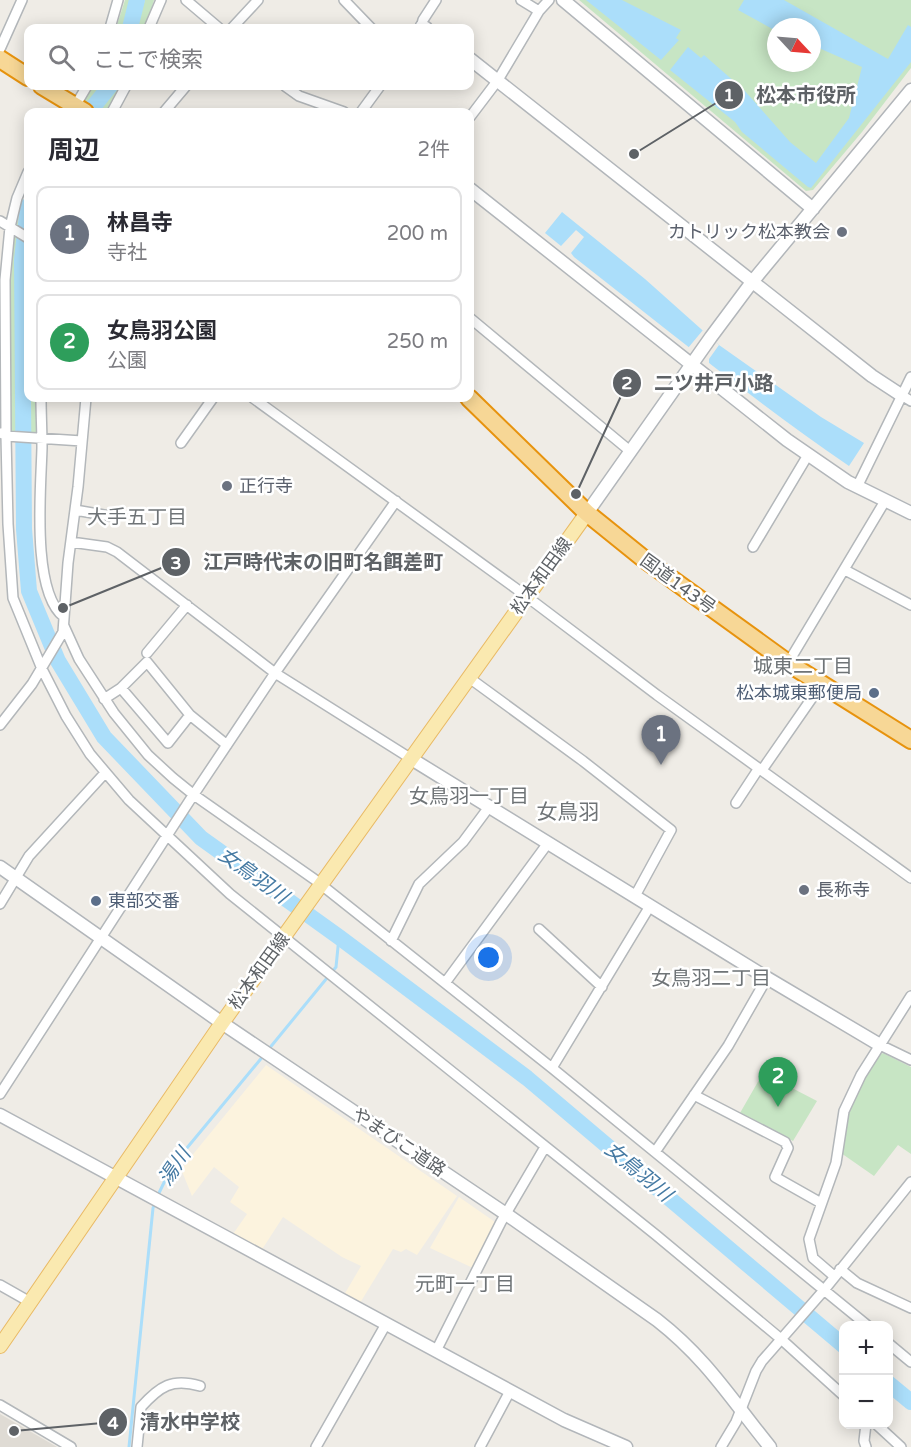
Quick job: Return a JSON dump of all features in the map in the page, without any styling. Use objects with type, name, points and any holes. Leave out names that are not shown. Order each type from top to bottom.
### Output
[{"type":"highway","points":[[0,59],[24,74]]},
{"type":"highway","points":[[48,90],[74,108]]},
{"type":"highway","name":"国道143号","points":[[473,402],[587,513],[644,559],[788,663],[911,740]]},
{"type":"main road","name":"松本和田線","points":[[0,1346],[284,935],[587,513]]},
{"type":"street","points":[[0,49],[22,0]]},
{"type":"street","points":[[111,24],[118,0]]},
{"type":"street","points":[[151,24],[162,0]]},
{"type":"street","points":[[186,0],[214,24]]},
{"type":"street","points":[[236,24],[258,0]]},
{"type":"street","points":[[344,0],[367,24]]},
{"type":"street","points":[[423,24],[423,20],[436,0]]},
{"type":"street","points":[[521,0],[540,11]]},
{"type":"street","points":[[474,112],[498,80],[549,0]]},
{"type":"street","points":[[563,0],[813,208]]},
{"type":"street","points":[[474,62],[872,376],[906,398]]},
{"type":"street","points":[[78,108],[85,90]]},
{"type":"street","points":[[114,108],[124,90]]},
{"type":"street","points":[[167,108],[183,90]]},
{"type":"street","points":[[291,90],[299,96],[333,108]]},
{"type":"street","points":[[364,108],[377,90]]},
{"type":"street","points":[[587,513],[752,282],[911,90]]},
{"type":"street","points":[[24,181],[17,198],[11,228],[6,280],[5,435],[13,598],[66,716],[105,773],[129,800],[230,894],[783,1337],[839,1392]]},
{"type":"street","points":[[474,192],[695,360],[808,455],[857,487],[911,513]]},
{"type":"street","points":[[0,221],[24,236]]},
{"type":"street","points":[[474,321],[630,451]]},
{"type":"street","points":[[857,487],[906,398],[911,377]]},
{"type":"street","points":[[41,402],[40,539],[42,563],[56,609],[79,659],[104,699],[148,755],[192,797],[319,886],[446,983],[862,1321]]},
{"type":"street","points":[[0,725],[43,668],[64,625],[86,402]]},
{"type":"street","points":[[181,443],[210,402]]},
{"type":"street","points":[[259,402],[911,878]]},
{"type":"street","points":[[5,435],[82,441]]},
{"type":"street","points":[[753,547],[808,455]]},
{"type":"street","points":[[0,1094],[192,797],[275,673],[396,501]]},
{"type":"street","points":[[788,663],[885,501]]},
{"type":"street","points":[[75,510],[116,517]]},
{"type":"street","points":[[71,542],[117,552],[275,673],[767,978],[880,1045],[911,1060]]},
{"type":"street","points":[[845,570],[911,605]]},
{"type":"street","points":[[147,653],[187,605]]},
{"type":"street","points":[[104,699],[121,688],[147,662],[190,715],[227,745]]},
{"type":"street","points":[[468,677],[583,761],[671,830],[635,896]]},
{"type":"street","points":[[736,803],[821,685]]},
{"type":"street","points":[[121,688],[168,743],[190,715]]},
{"type":"street","points":[[0,904],[29,856],[105,773]]},
{"type":"street","points":[[391,941],[419,884],[464,842],[489,807]]},
{"type":"street","points":[[446,983],[548,843]]},
{"type":"street","name":"やまびこ道路","points":[[0,867],[222,1023],[506,1214],[677,1336],[711,1369],[770,1447]]},
{"type":"street","points":[[552,1068],[650,906]]},
{"type":"street","points":[[539,929],[602,987]]},
{"type":"street","points":[[655,1152],[728,1046],[767,978]]},
{"type":"street","points":[[911,996],[861,1075],[844,1111],[836,1163],[809,1239],[813,1258],[857,1283],[911,1308]]},
{"type":"street","points":[[694,1095],[784,1142],[788,1148],[775,1177],[821,1203]]},
{"type":"street","points":[[0,1115],[564,1420],[626,1447]]},
{"type":"street","points":[[436,1351],[506,1214],[545,1147]]},
{"type":"street","points":[[721,1447],[741,1409],[756,1371],[911,1182]]},
{"type":"street","points":[[0,1285],[30,1302]]},
{"type":"street","points":[[316,1447],[386,1324]]},
{"type":"street","points":[[893,1347],[911,1362]]},
{"type":"street","points":[[137,1447],[141,1407],[144,1403],[166,1384],[172,1382],[200,1386]]},
{"type":"street","points":[[480,1447],[510,1391]]},
{"type":"street","points":[[0,1405],[71,1447]]},
{"type":"street","points":[[866,1429],[864,1441],[866,1447]]},
{"type":"street","points":[[881,1429],[901,1447]]},
{"type":"shaded area","points":[[266,1065],[457,1196],[417,1255],[406,1249],[401,1252],[393,1249],[360,1303],[344,1295],[361,1266],[342,1257],[283,1217],[261,1251],[233,1234],[247,1214],[230,1202],[239,1187],[214,1167],[192,1196],[181,1169]]},
{"type":"shaded area","points":[[459,1197],[495,1222],[473,1268],[430,1248]]},
{"type":"shaded area","points":[[0,1414],[57,1447],[0,1447]]},
{"type":"green space","points":[[125,0],[135,0],[128,24],[117,24]]},
{"type":"green space","points":[[145,0],[154,0],[147,24],[137,24]]},
{"type":"green space","points":[[579,0],[911,0],[911,68],[862,132],[813,190],[806,191]]},
{"type":"green space","points":[[91,90],[103,90],[88,108],[79,108]]},
{"type":"green space","points":[[112,90],[120,90],[110,108],[101,108]]},
{"type":"green space","points":[[24,199],[20,267],[20,434],[11,434],[11,280],[14,233]]},
{"type":"green space","points":[[25,402],[36,402],[36,434],[25,435]]},
{"type":"green space","points":[[883,1053],[911,1067],[911,1154],[898,1145],[874,1176],[841,1153],[845,1120],[858,1088],[879,1055]]},
{"type":"green space","points":[[763,1073],[817,1101],[793,1141],[740,1113]]},
{"type":"water","points":[[586,0],[622,0],[681,30],[676,38],[679,40],[661,60]]},
{"type":"water","points":[[744,0],[784,0],[816,18],[767,18],[767,26],[738,10]]},
{"type":"water","points":[[821,21],[888,59],[908,25],[911,27],[911,62],[811,188],[742,132],[735,122],[670,70],[688,47],[701,58],[704,55],[744,90],[790,142],[816,163],[849,118],[862,67],[821,49]]},
{"type":"water","points":[[562,212],[645,279],[719,345],[821,417],[864,443],[849,466],[744,390],[574,257],[571,253],[584,237],[576,230],[561,246],[545,233]]},
{"type":"pier","points":[[703,330],[719,345],[709,359],[709,365],[688,348]]},
{"type":"waterway","name":"女鳥羽川","points":[[131,24],[137,0]]},
{"type":"waterway","name":"女鳥羽川","points":[[92,108],[107,90]]},
{"type":"waterway","name":"女鳥羽川","points":[[24,242],[22,260],[24,529],[29,591],[58,661],[104,737],[201,838],[339,937],[527,1078],[839,1342]]},
{"type":"waterway","name":"湯川","points":[[268,1050],[336,967],[339,937]]},
{"type":"waterway","name":"湯川","points":[[158,1195],[172,1166],[264,1055]]},
{"type":"waterway","name":"湯川","points":[[129,1447],[153,1208],[156,1201]]},
{"type":"waterway","name":"女鳥羽川","points":[[893,1387],[911,1402]]},
{"type":"place","name":"松本市役所","points":[[634,154]]},
{"type":"place","name":"カトリック松本教会","points":[[842,232]]},
{"type":"place","name":"正行寺","points":[[227,486]]},
{"type":"place","name":"二ツ井戸小路","points":[[576,494]]},
{"type":"place","name":"江戸時代末の旧町名餌差町","points":[[63,608]]},
{"type":"place","name":"松本城東郵便局","points":[[874,693]]},
{"type":"place","name":"林昌寺","points":[[661,765]]},
{"type":"place","name":"長称寺","points":[[804,890]]},
{"type":"place","name":"東部交番","points":[[96,901]]},
{"type":"place","name":"女鳥羽公園","points":[[778,1107]]},
{"type":"place","name":"清水中学校","points":[[14,1431]]},
{"type":"district","name":"大手五丁目","points":[[137,518]]},
{"type":"district","name":"城東二丁目","points":[[803,667]]},
{"type":"district","name":"女鳥羽一丁目","points":[[469,797]]},
{"type":"district","name":"女鳥羽","points":[[568,812]]},
{"type":"district","name":"女鳥羽二丁目","points":[[711,979]]},
{"type":"district","name":"元町一丁目","points":[[465,1285]]}]
